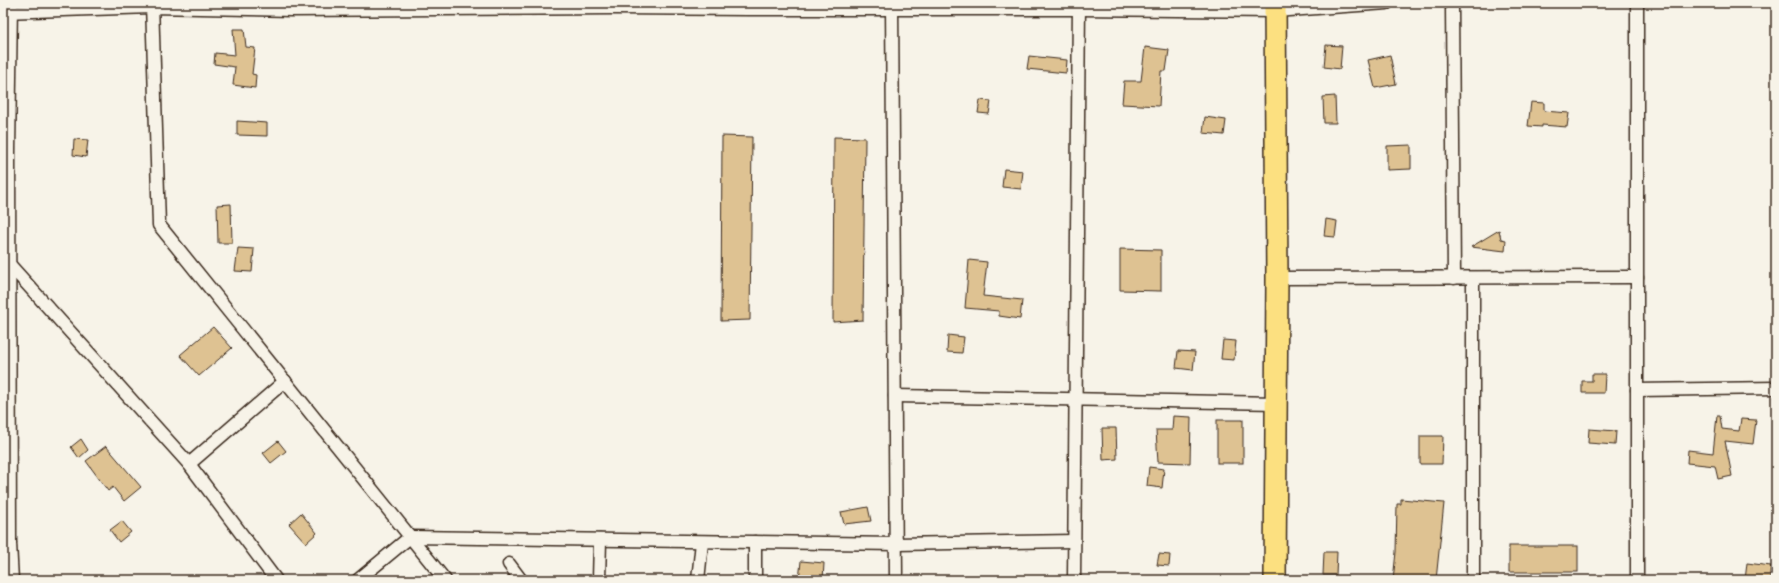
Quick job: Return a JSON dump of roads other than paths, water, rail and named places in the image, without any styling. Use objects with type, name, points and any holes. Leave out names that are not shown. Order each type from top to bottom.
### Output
[{"type":"highway","points":[[1275,7],[1277,278],[1275,580]]},
{"type":"street","points":[[12,580],[6,543],[9,264],[6,152],[8,9],[152,5],[1275,7],[1387,3]]},
{"type":"street","points":[[1452,3],[1454,278]]},
{"type":"street","points":[[1637,3],[1637,580]]},
{"type":"street","points":[[152,5],[159,224],[446,580]]},
{"type":"street","points":[[892,6],[896,580]]},
{"type":"street","points":[[1074,580],[1079,6]]},
{"type":"street","points":[[9,264],[189,464],[276,580]]},
{"type":"street","points":[[1277,278],[1637,277]]},
{"type":"street","points":[[1472,580],[1473,278]]},
{"type":"street","points":[[189,464],[285,381]]},
{"type":"street","points":[[1637,390],[1776,388]]},
{"type":"street","points":[[895,396],[1277,403]]},
{"type":"street","points":[[358,580],[410,537],[896,544],[1074,541]]},
{"type":"street","points":[[599,580],[600,540]]},
{"type":"street","points":[[698,580],[702,542]]},
{"type":"street","points":[[755,542],[755,580]]},
{"type":"street","points":[[509,564],[521,580]]}]
